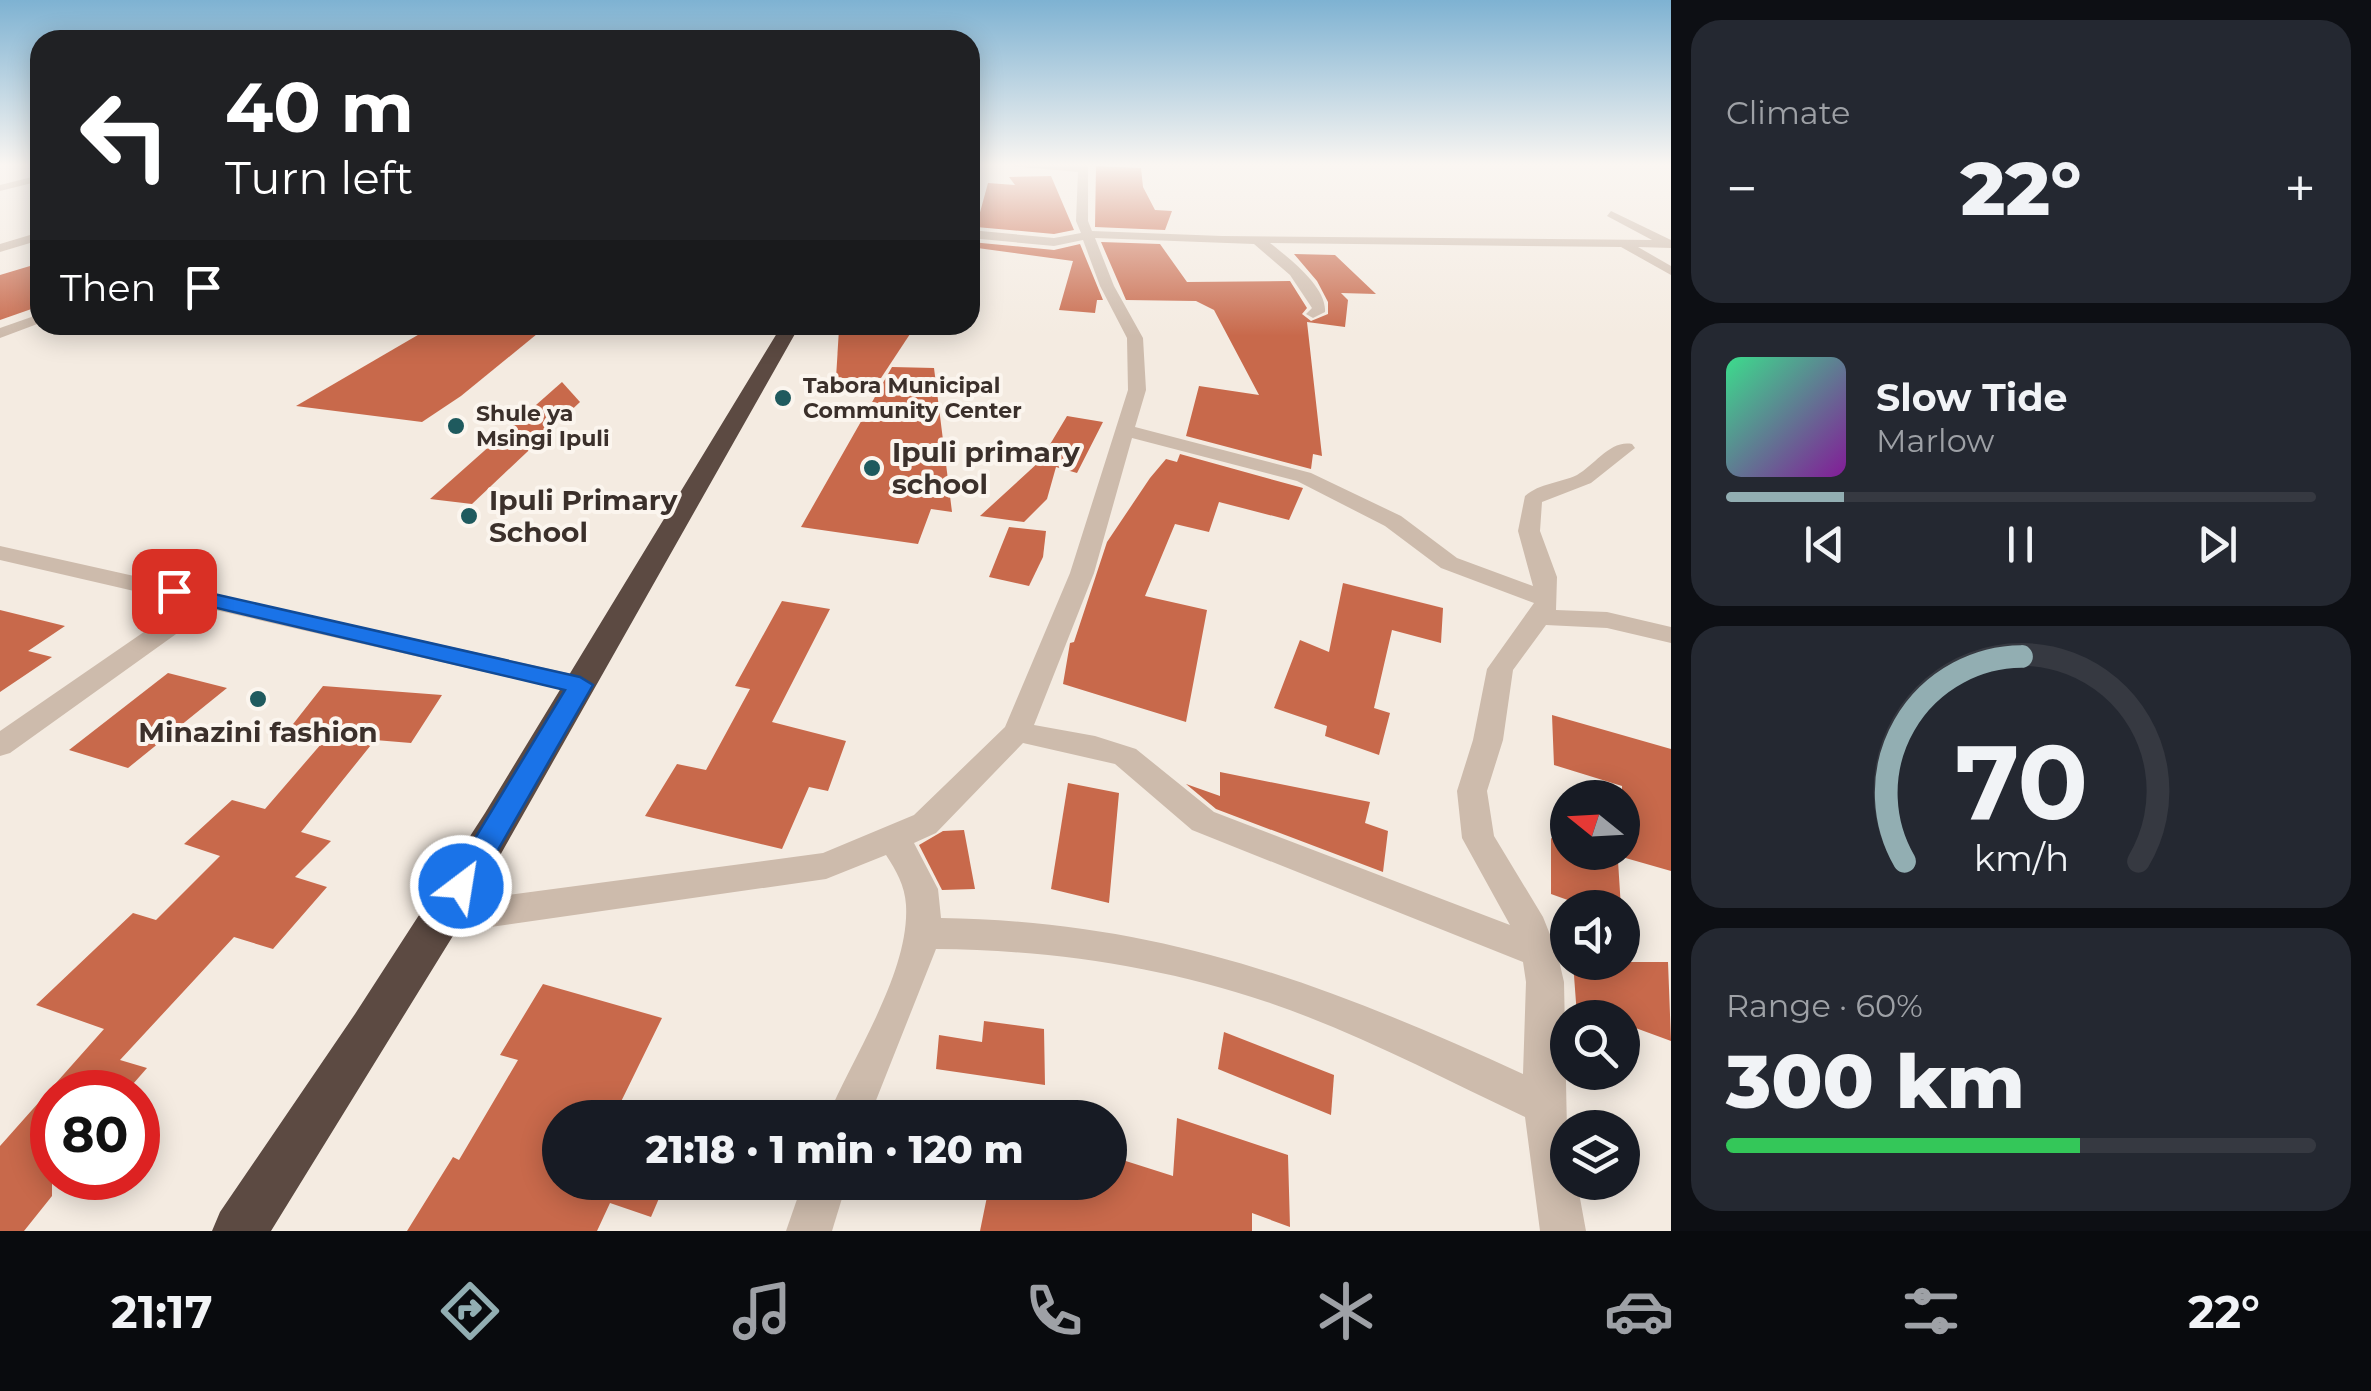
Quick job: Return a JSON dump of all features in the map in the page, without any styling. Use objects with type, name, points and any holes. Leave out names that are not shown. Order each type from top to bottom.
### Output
[{"type":"highway","points":[[239,1231],[442,919],[726,428],[785,335]]},
{"type":"street","points":[[442,919],[826,866],[925,824],[1017,732],[1082,573],[1137,390],[1135,338],[1106,286],[1083,221]]},
{"type":"street","points":[[1625,221],[1671,244]]},
{"type":"street","points":[[980,235],[1054,242],[1088,235],[1671,244]]},
{"type":"street","points":[[0,248],[30,239]]},
{"type":"street","points":[[1258,240],[1278,255],[1318,298],[1320,308],[1313,314]]},
{"type":"street","points":[[1623,244],[1671,270]]},
{"type":"street","points":[[0,333],[30,322]]},
{"type":"street","points":[[1127,431],[1304,477],[1393,521],[1449,563],[1544,609],[1671,636]]},
{"type":"street","points":[[1563,1231],[1545,1105],[1546,982],[1524,917],[1483,851],[1475,828],[1472,790],[1488,740],[1500,669],[1544,609],[1545,576],[1530,532],[1532,500],[1542,492],[1584,479],[1625,448]]},
{"type":"street","points":[[0,552],[580,685]]},
{"type":"street","points":[[0,746],[208,599]]},
{"type":"street","points":[[1017,732],[1121,756],[1146,770],[1178,803],[1203,821],[1539,952]]},
{"type":"street","points":[[855,1100],[924,933],[924,905],[917,879],[892,839]]},
{"type":"street","points":[[924,933],[998,932],[1074,941],[1239,977],[1330,1008],[1545,1105]]},
{"type":"street","points":[[809,1231],[819,1200]]},
{"type":"building","points":[[980,221],[1070,221],[1074,230],[1054,234],[980,227]]},
{"type":"building","points":[[1095,221],[1168,221],[1165,230],[1095,227]]},
{"type":"building","points":[[1101,242],[1160,244],[1187,282],[1290,281],[1307,308],[1302,314],[1311,321],[1328,314],[1328,302],[1317,281],[1294,254],[1335,255],[1376,294],[1341,293],[1348,300],[1345,327],[1307,322],[1322,456],[1313,454],[1311,469],[1186,436],[1199,386],[1259,395],[1214,310],[1196,301],[1126,300]]},
{"type":"building","points":[[980,243],[1054,250],[1080,244],[1103,300],[1097,300],[1095,313],[1059,310],[1073,261],[980,248]]},
{"type":"building","points":[[30,266],[30,310],[0,320],[0,275]]},
{"type":"building","points":[[418,335],[536,335],[461,396],[422,422],[296,406]]},
{"type":"building","points":[[839,335],[909,335],[881,378],[836,378]]},
{"type":"building","name":"Ipuli primary school","points":[[892,367],[934,368],[952,512],[931,509],[918,544],[801,527]]},
{"type":"building","points":[[562,382],[580,402],[472,504],[430,499]]},
{"type":"building","points":[[1067,416],[1103,422],[1077,473],[1056,467],[1047,499],[1024,522],[980,516],[1040,461]]},
{"type":"building","points":[[1180,454],[1303,488],[1289,520],[1219,502],[1209,532],[1175,524],[1145,596],[1207,610],[1186,722],[1063,684],[1070,643],[1074,642],[1107,542],[1150,478],[1166,459],[1177,462]]},
{"type":"building","points":[[1009,527],[1046,531],[1043,557],[1029,586],[989,577]]},
{"type":"building","points":[[1343,583],[1443,608],[1441,643],[1392,630],[1374,708],[1390,713],[1379,755],[1325,736],[1327,726],[1274,708],[1300,640],[1329,652]]},
{"type":"building","points":[[782,601],[830,609],[772,722],[846,741],[828,791],[809,787],[782,849],[645,816],[677,764],[706,770],[750,689],[735,686]]},
{"type":"building","points":[[0,610],[65,626],[28,651],[52,657],[0,692]]},
{"type":"building","points":[[168,673],[227,688],[128,768],[69,750]]},
{"type":"building","points":[[323,686],[442,695],[411,743],[375,740],[301,832],[331,841],[295,877],[327,887],[273,949],[234,937],[120,1060],[145,1070],[68,1070],[104,1029],[36,1005],[133,913],[156,920],[220,856],[184,844],[232,800],[265,809],[328,736],[286,733]]},
{"type":"building","points":[[1552,715],[1671,749],[1671,871],[1640,862],[1640,780],[1603,780],[1554,765]]},
{"type":"building","points":[[1220,772],[1370,802],[1365,823],[1388,831],[1383,872],[1216,809],[1186,784],[1220,796]]},
{"type":"building","points":[[1068,783],[1119,793],[1109,903],[1051,889]]},
{"type":"building","points":[[964,830],[975,889],[942,890],[919,845],[943,831]]},
{"type":"building","points":[[1551,870],[1619,870],[1620,890],[1551,890]]},
{"type":"building","points":[[1640,962],[1668,962],[1671,1041],[1640,1030],[1640,1000],[1576,1000],[1574,980],[1640,980]]},
{"type":"building","points":[[543,984],[662,1018],[622,1100],[542,1100],[542,1200],[658,1200],[651,1217],[610,1203],[597,1231],[407,1231],[453,1157],[459,1160],[518,1060],[500,1055]]},
{"type":"building","points":[[984,1021],[1044,1029],[1045,1085],[936,1069],[939,1035],[982,1042]]},
{"type":"building","points":[[1224,1032],[1334,1075],[1331,1115],[1218,1069]]},
{"type":"building","points":[[30,1112],[30,1200],[49,1200],[24,1231],[0,1231],[0,1146]]},
{"type":"building","points":[[1177,1118],[1288,1155],[1290,1227],[1252,1213],[1252,1231],[980,1231],[986,1200],[1127,1200],[1127,1161],[1173,1176]]},
{"type":"place","name":"Tabora Municipal Community Center","points":[[783,398]]},
{"type":"place","name":"Shule ya Msingi Ipuli","points":[[456,426]]},
{"type":"place","name":"Ipuli primary school","points":[[872,468]]},
{"type":"place","name":"Ipuli Primary School","points":[[469,516]]},
{"type":"place","name":"Minazini fashion","points":[[258,699]]},
{"type":"route","points":[[174,591],[580,685],[461,886]]}]
